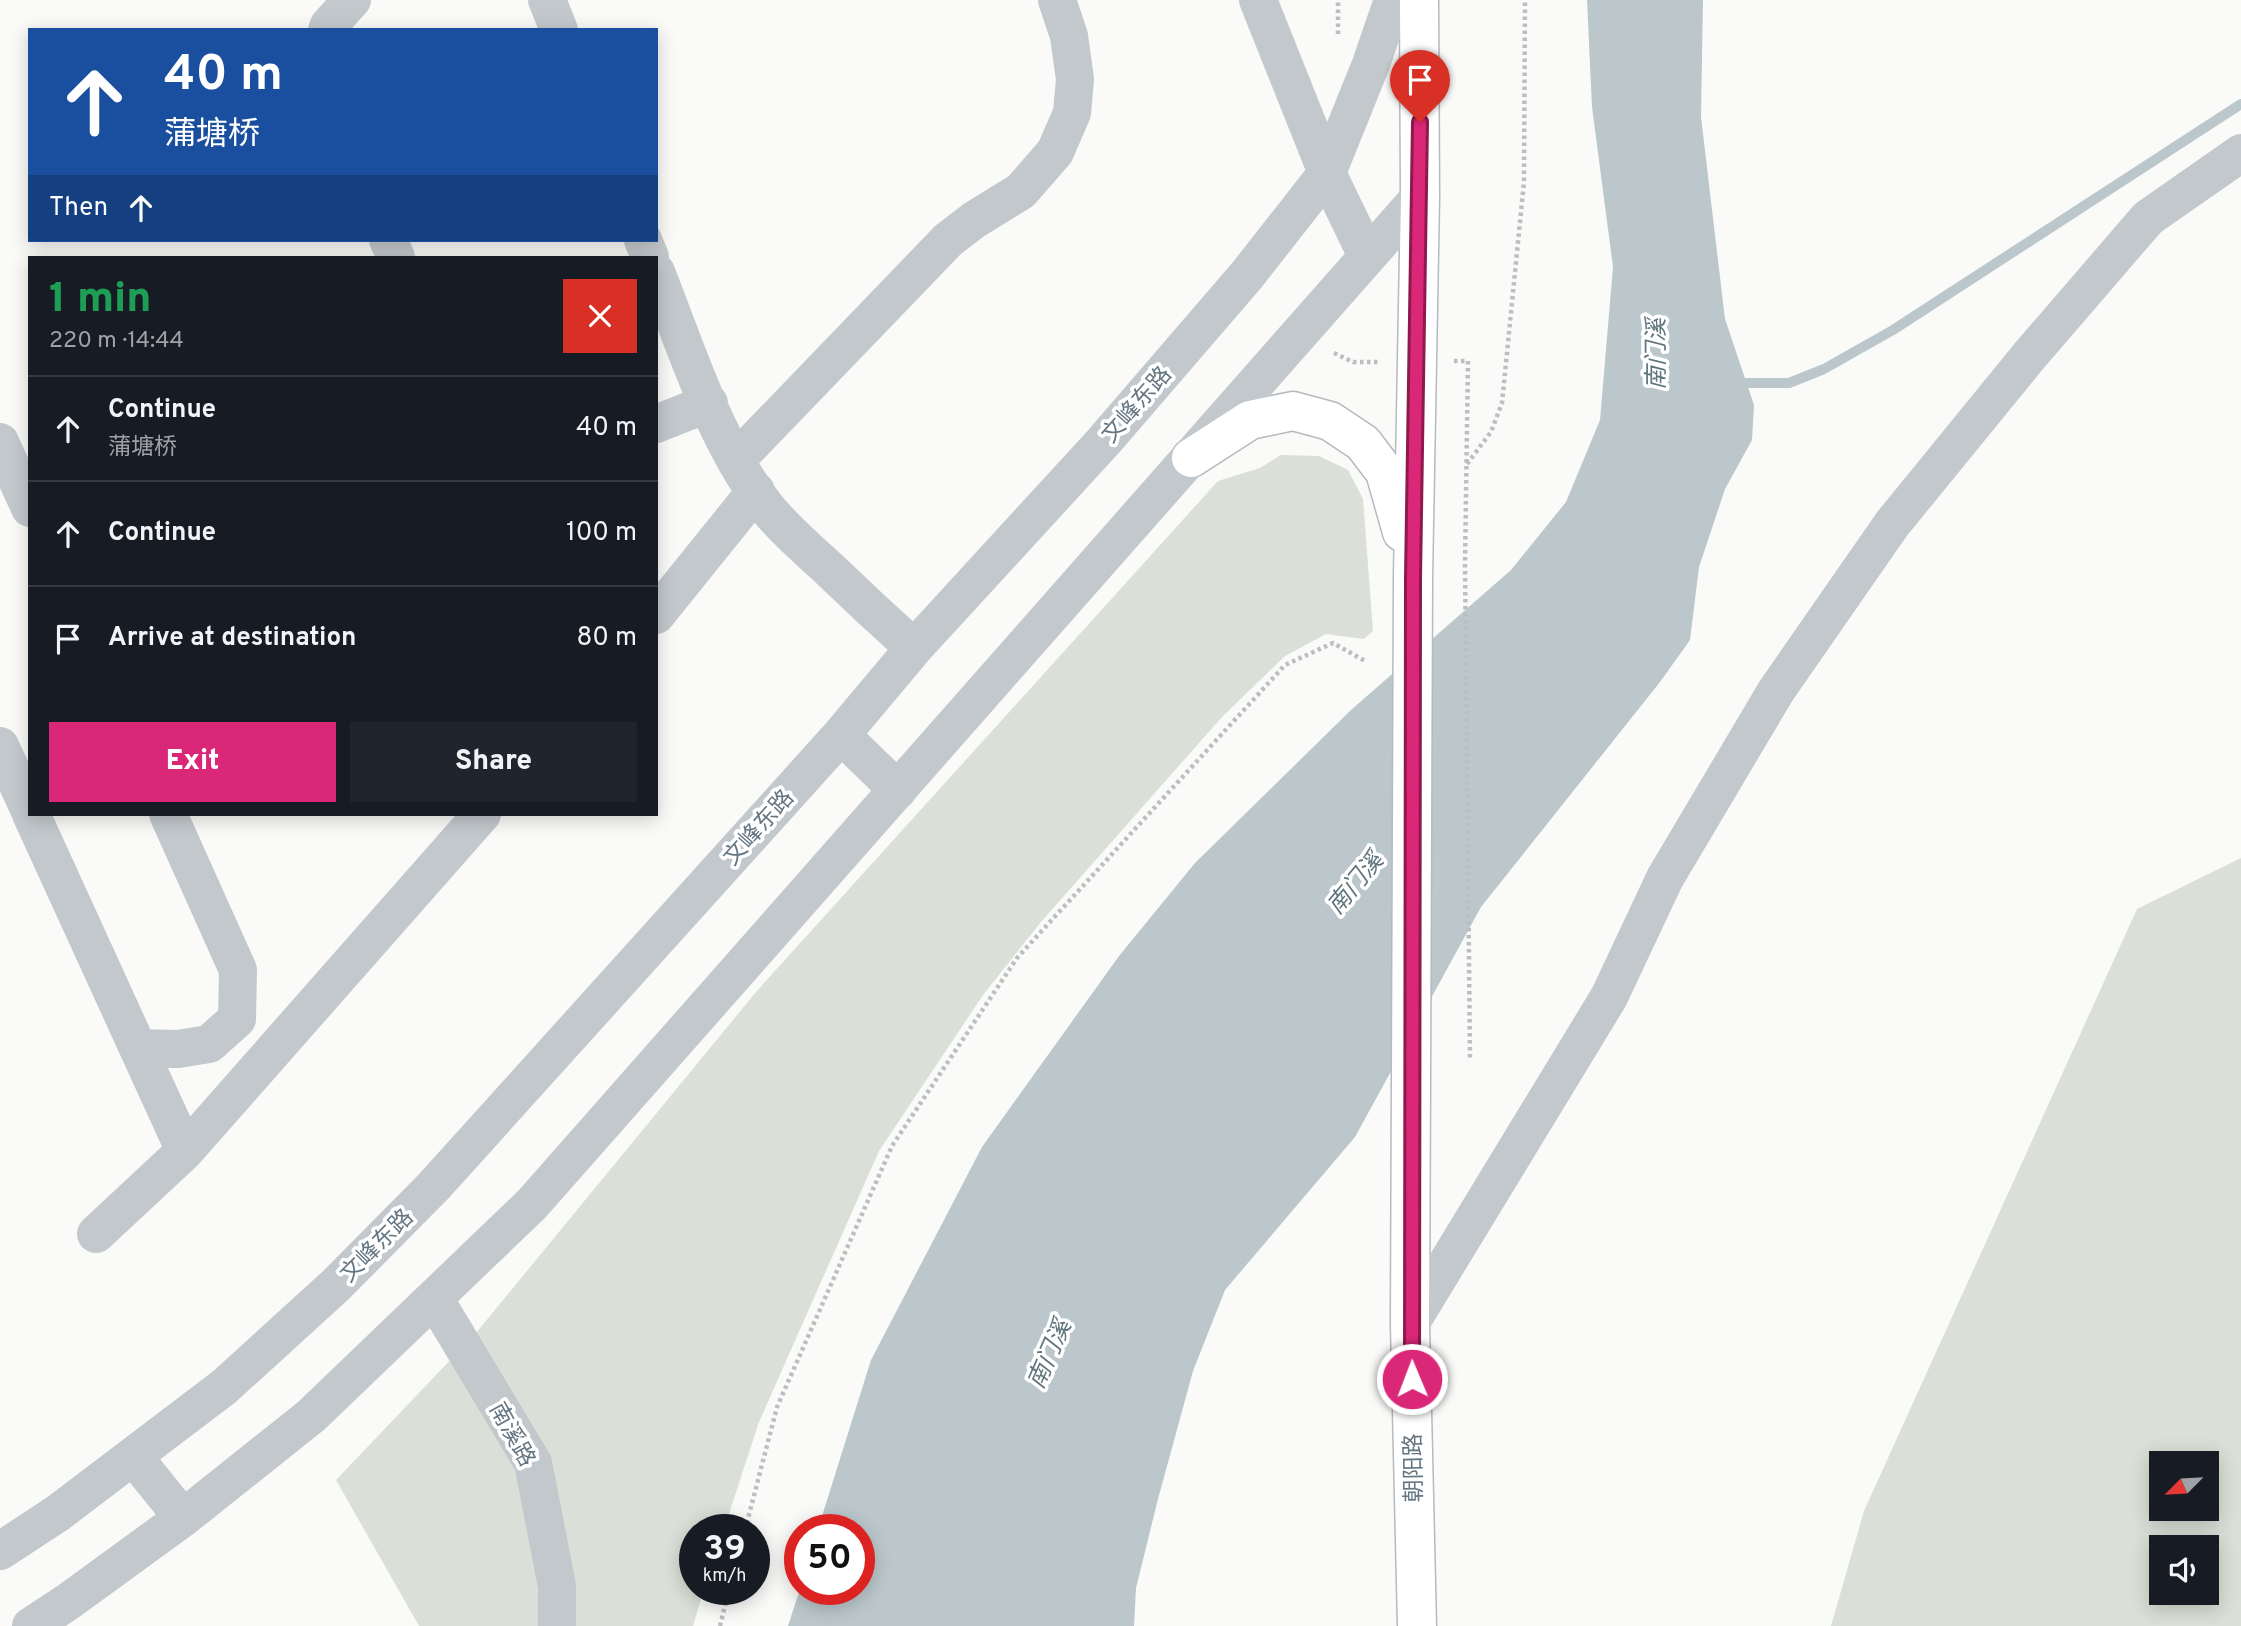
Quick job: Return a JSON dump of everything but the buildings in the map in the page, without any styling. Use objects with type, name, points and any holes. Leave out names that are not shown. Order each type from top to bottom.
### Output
[{"type":"main road","points":[[1413,578],[1420,197],[1419,0]]},
{"type":"main road","points":[[1191,458],[1250,420],[1293,411],[1330,421],[1363,443],[1385,472],[1413,578]]},
{"type":"main road","name":"朝阳路","points":[[1413,578],[1410,1324],[1417,1626]]},
{"type":"street","points":[[328,28],[352,0]]},
{"type":"street","points":[[547,0],[558,28]]},
{"type":"street","points":[[658,612],[746,476],[948,240],[974,220],[1021,191],[1055,152],[1072,113],[1074,79],[1069,36],[1057,0]]},
{"type":"street","points":[[1258,0],[1327,173],[1367,256]]},
{"type":"street","name":"文峰东路","points":[[0,1551],[58,1513],[224,1387],[336,1285],[434,1186],[841,734],[914,648],[1104,441],[1247,275],[1327,173],[1371,64],[1393,0]]},
{"type":"street","points":[[1410,1324],[1609,996],[1665,878],[1769,703],[1892,524],[2029,356],[2148,218],[2241,153]]},
{"type":"street","points":[[31,1626],[183,1518],[311,1416],[532,1204],[1420,197]]},
{"type":"street","points":[[658,277],[709,403],[746,476],[767,508],[794,537],[914,648]]},
{"type":"street","points":[[658,423],[709,403]]},
{"type":"street","points":[[0,442],[28,504]]},
{"type":"street","points":[[841,734],[898,790]]},
{"type":"street","points":[[0,746],[28,809]]},
{"type":"street","points":[[31,816],[185,1151]]},
{"type":"street","points":[[138,1048],[178,1049],[209,1044],[237,1019],[238,970],[169,816]]},
{"type":"street","points":[[96,1234],[185,1151],[480,816]]},
{"type":"street","name":"南溪路","points":[[434,1298],[533,1463],[557,1586],[557,1626]]},
{"type":"street","points":[[133,1456],[183,1518]]},
{"type":"path","points":[[1467,464],[1491,432],[1502,403],[1524,182],[1525,0]]},
{"type":"path","points":[[1465,564],[1470,1059]]},
{"type":"path","points":[[749,1514],[777,1407],[892,1146],[1017,958],[1285,665],[1333,643],[1367,662]]},
{"type":"path","points":[[720,1626],[725,1605]]},
{"type":"shaded area","points":[[1281,455],[1319,456],[1348,470],[1363,499],[1373,631],[1364,639],[1326,634],[1285,656],[1221,718],[1041,922],[983,995],[879,1151],[759,1422],[729,1514],[679,1514],[679,1605],[699,1605],[693,1626],[419,1626],[336,1480],[476,1333],[756,992],[1218,481],[1260,468]]},
{"type":"shaded area","points":[[2241,858],[2241,1626],[1831,1626],[1864,1511],[2137,909]]},
{"type":"water","name":"南门溪","points":[[1587,0],[1703,0],[1701,117],[1725,319],[1754,405],[1752,440],[1725,489],[1699,567],[1690,640],[1660,682],[1481,907],[1355,1137],[1225,1290],[1193,1371],[1158,1499],[1136,1588],[1134,1626],[788,1626],[795,1605],[875,1605],[875,1514],[823,1514],[871,1360],[982,1147],[1119,956],[1195,863],[1351,710],[1511,570],[1566,502],[1600,420],[1613,267],[1592,107]]},
{"type":"waterway","points":[[1732,383],[1789,383],[1824,369],[1893,330],[2241,104]]},
{"type":"route","points":[[1412,1379],[1413,578],[1420,122]]}]
